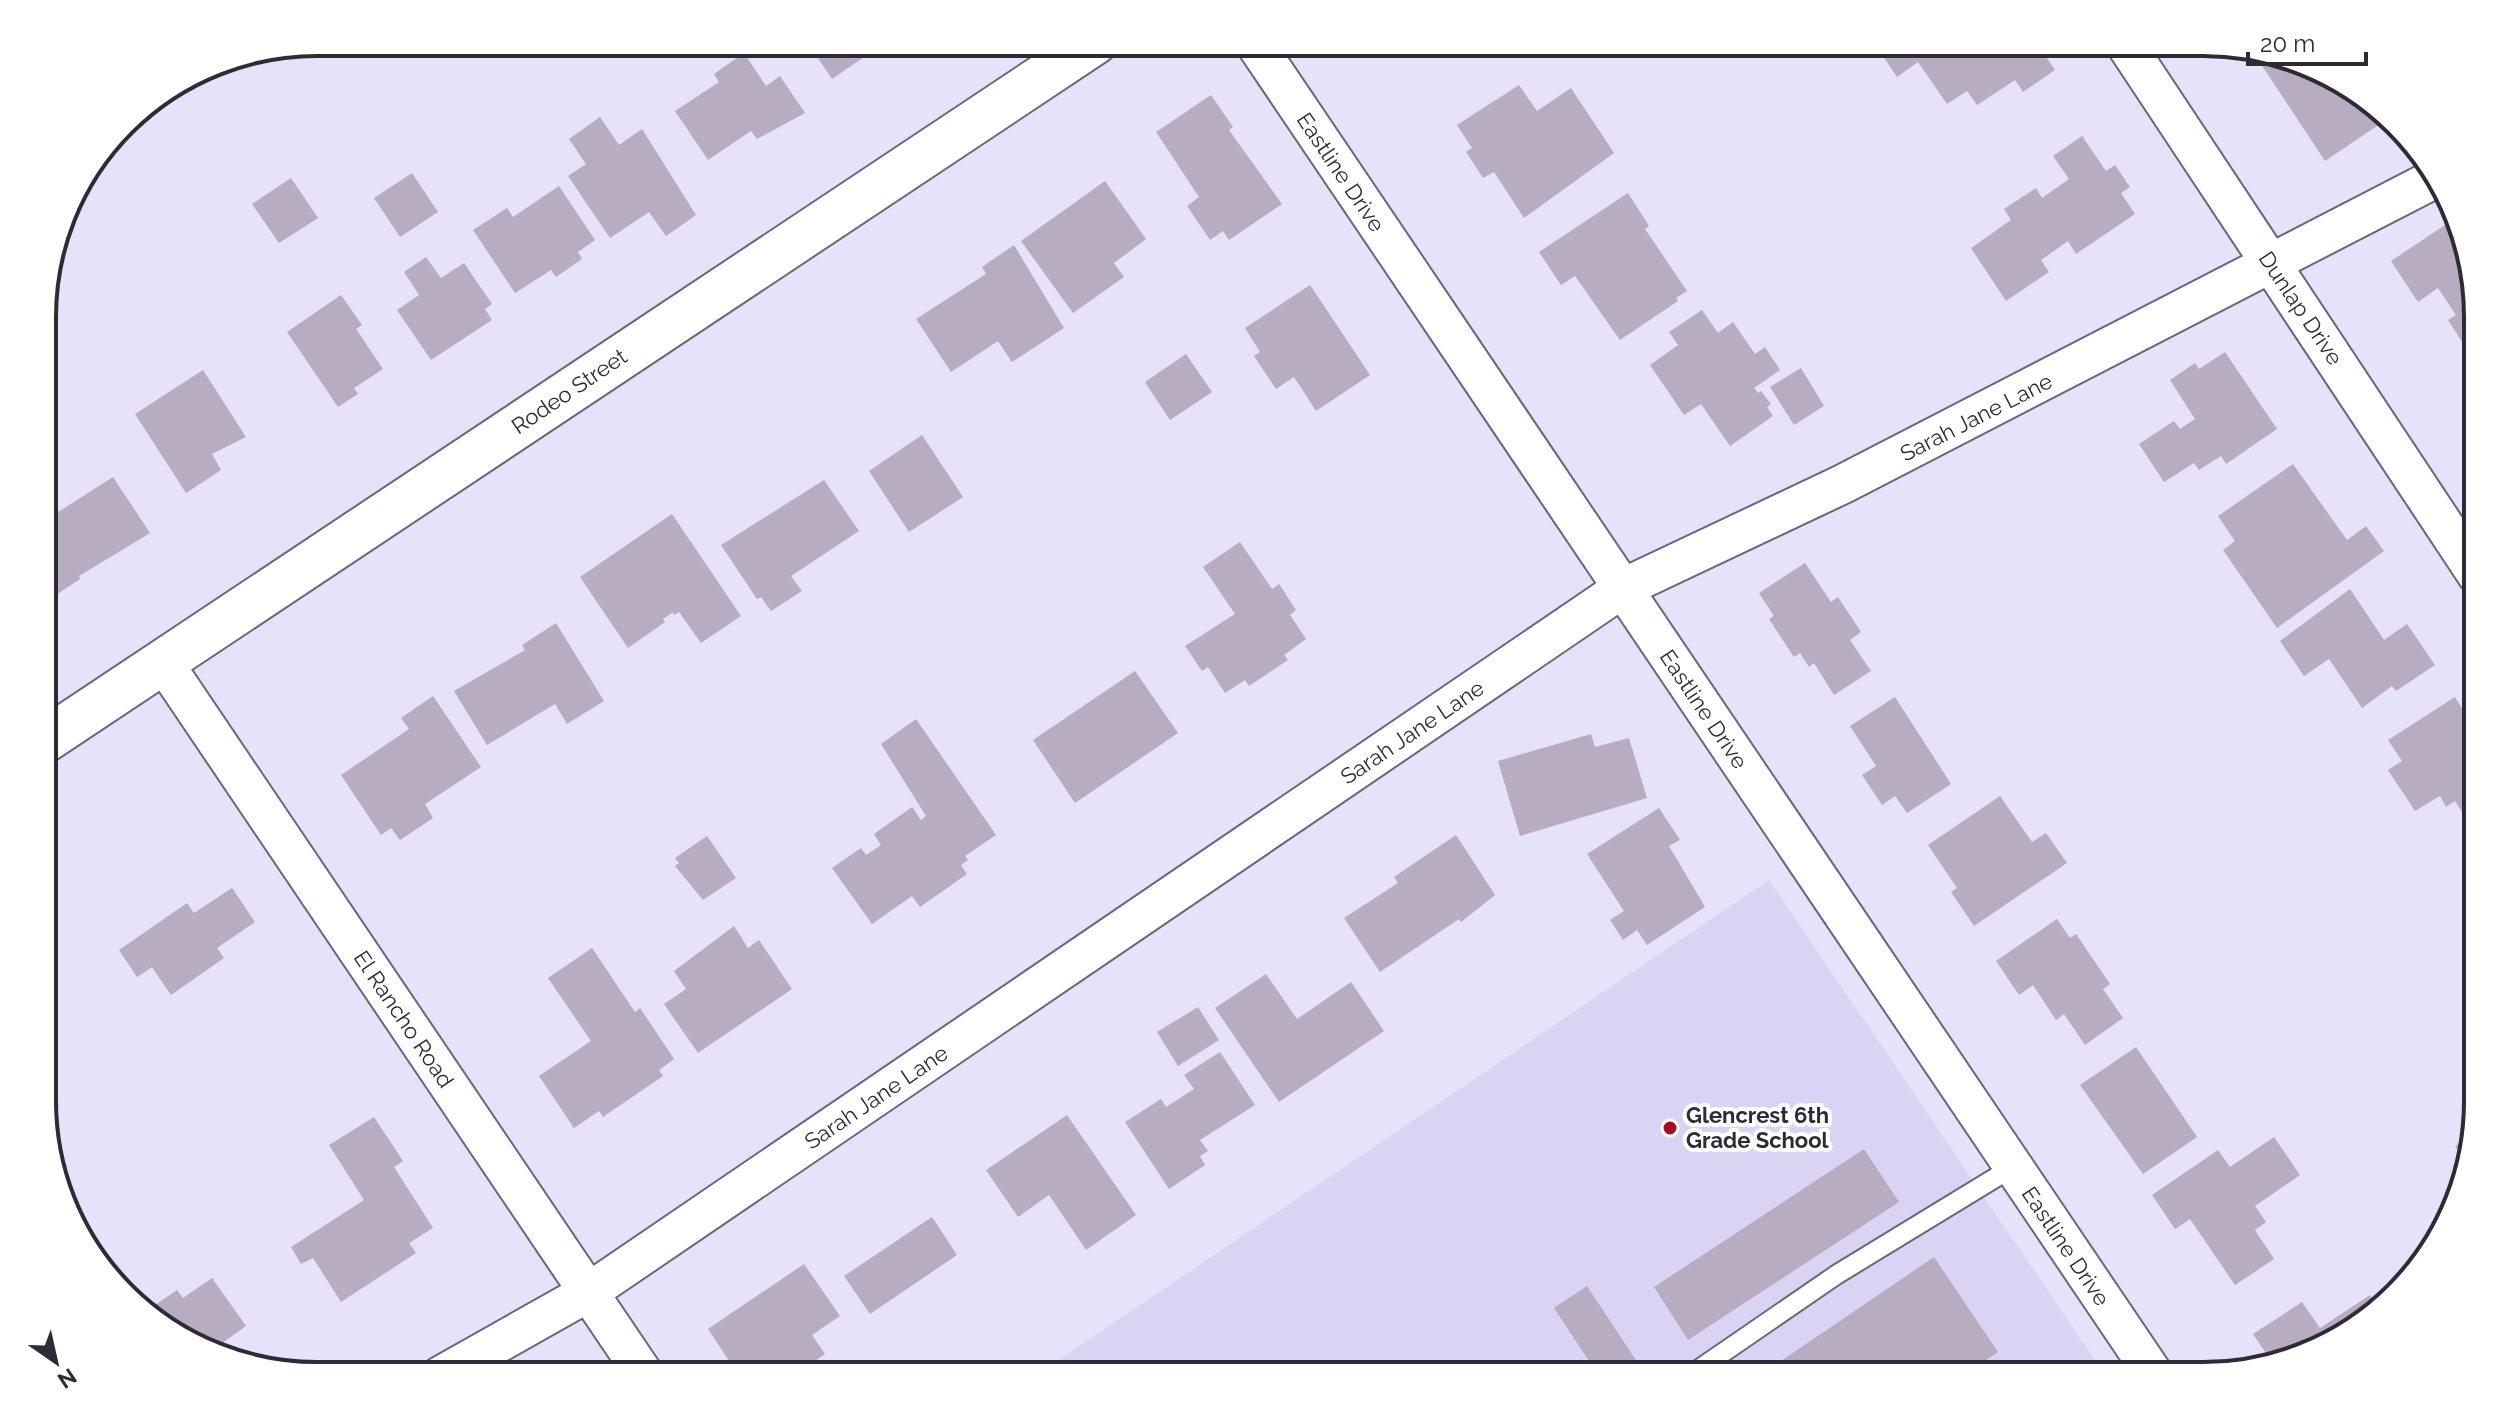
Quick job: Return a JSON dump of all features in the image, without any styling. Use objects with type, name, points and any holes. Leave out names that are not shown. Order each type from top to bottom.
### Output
[{"type":"street","name":"Eastline Drive","points":[[1264,56],[2145,1361]]},
{"type":"street","name":"Dunlap Drive","points":[[2133,56],[2463,554]]},
{"type":"street","name":"Rodeo Street","points":[[56,733],[1058,57]]},
{"type":"street","name":"Sarah Jane Lane","points":[[465,1362],[589,1292],[1623,588],[1843,484],[2426,183]]},
{"type":"street","name":"El Rancho Road","points":[[163,662],[636,1362]]},
{"type":"lane","points":[[1710,1361],[1836,1275],[2013,1167]]},
{"type":"shaded area","name":"Glencrest 6th Grade School","points":[[1769,880],[2096,1361],[1056,1362]]},
{"type":"building","points":[[1883,56],[2046,56],[2055,70],[2023,92],[2015,80],[1977,105],[1967,91],[1947,104],[1918,62],[1897,77]]},
{"type":"building","points":[[739,57],[747,57],[766,86],[780,76],[805,113],[757,139],[751,131],[708,160],[675,111],[719,82],[714,74]]},
{"type":"building","points":[[817,57],[865,57],[832,79]]},
{"type":"building","points":[[2260,63],[2303,76],[2333,91],[2378,125],[2325,161]]},
{"type":"building","points":[[1519,85],[1537,111],[1571,88],[1614,153],[1524,218],[1494,172],[1483,178],[1466,152],[1472,148],[1457,125]]},
{"type":"building","points":[[1211,95],[1233,127],[1229,130],[1282,204],[1229,240],[1223,231],[1210,240],[1187,206],[1199,197],[1156,132]]},
{"type":"building","points":[[600,117],[619,145],[642,129],[696,215],[666,236],[649,212],[610,238],[568,176],[586,164],[569,139]]},
{"type":"building","points":[[2082,136],[2106,171],[2115,165],[2130,187],[2121,193],[2135,214],[2076,254],[2068,241],[2041,260],[2049,272],[2006,301],[1971,248],[2011,220],[2004,209],[2036,188],[2042,198],[2069,179],[2053,156]]},
{"type":"building","points":[[412,173],[438,212],[400,237],[374,198]]},
{"type":"building","points":[[291,178],[318,218],[279,243],[252,204]]},
{"type":"building","points":[[1105,181],[1146,239],[1114,263],[1124,277],[1073,313],[1021,241]]},
{"type":"building","points":[[559,186],[595,240],[578,252],[582,259],[556,277],[551,270],[515,293],[473,230],[507,208],[513,217]]},
{"type":"building","points":[[1628,193],[1649,226],[1645,229],[1687,291],[1676,298],[1678,301],[1620,340],[1575,276],[1561,285],[1539,252]]},
{"type":"building","points":[[2446,224],[2459,266],[2463,343],[2448,320],[2456,315],[2438,288],[2418,302],[2391,261]]},
{"type":"building","points":[[1014,245],[1064,328],[1012,362],[998,341],[951,372],[916,319],[986,274],[982,267]]},
{"type":"building","points":[[426,257],[441,278],[464,263],[492,304],[485,309],[492,320],[431,360],[397,310],[419,295],[404,272]]},
{"type":"building","points":[[1310,285],[1370,375],[1316,411],[1294,377],[1276,389],[1254,356],[1260,352],[1245,328]]},
{"type":"building","points":[[341,295],[362,325],[356,329],[383,369],[354,388],[358,394],[338,407],[287,332]]},
{"type":"building","points":[[1702,310],[1718,333],[1733,322],[1755,354],[1765,347],[1780,370],[1754,388],[1758,393],[1761,391],[1771,404],[1767,407],[1773,416],[1730,446],[1701,404],[1684,415],[1650,365],[1678,345],[1669,332]]},
{"type":"building","points":[[2225,352],[2277,429],[2226,464],[2221,456],[2199,470],[2194,463],[2164,482],[2139,444],[2174,421],[2180,429],[2195,419],[2170,380],[2195,363],[2199,369]]},
{"type":"building","points":[[1186,354],[1212,392],[1170,420],[1145,382]]},
{"type":"building","points":[[1801,368],[1824,406],[1794,425],[1770,387]]},
{"type":"building","points":[[203,370],[246,437],[212,454],[221,470],[186,493],[135,414]]},
{"type":"building","points":[[922,435],[963,497],[909,532],[869,471]]},
{"type":"building","points":[[2293,464],[2347,540],[2366,526],[2384,551],[2277,628],[2223,550],[2235,541],[2218,516]]},
{"type":"building","points":[[113,477],[150,533],[79,576],[80,579],[56,595],[56,513]]},
{"type":"building","points":[[824,480],[859,531],[791,576],[802,591],[771,611],[761,597],[757,599],[721,545]]},
{"type":"building","points":[[672,514],[741,616],[701,643],[679,612],[674,615],[673,612],[663,619],[665,622],[628,648],[580,577]]},
{"type":"building","points":[[1240,542],[1272,589],[1279,584],[1296,610],[1290,615],[1306,639],[1284,655],[1288,660],[1249,686],[1245,680],[1225,693],[1208,667],[1202,671],[1185,646],[1235,614],[1203,567]]},
{"type":"building","points":[[1805,563],[1831,602],[1838,597],[1861,632],[1850,640],[1871,671],[1834,695],[1814,663],[1809,667],[1800,653],[1794,657],[1769,619],[1774,616],[1759,593]]},
{"type":"building","points":[[2350,589],[2384,640],[2407,624],[2435,665],[2396,691],[2392,686],[2362,708],[2329,659],[2304,676],[2280,641]]},
{"type":"building","points":[[556,623],[604,701],[567,724],[555,704],[487,745],[454,691],[525,650],[522,645]]},
{"type":"building","points":[[1135,671],[1178,733],[1075,803],[1033,740]]},
{"type":"building","points":[[433,696],[481,767],[425,804],[433,818],[400,840],[391,828],[381,835],[341,775],[409,729],[401,718]]},
{"type":"building","points":[[1895,697],[1951,784],[1907,813],[1895,796],[1882,805],[1862,775],[1876,766],[1850,726]]},
{"type":"building","points":[[2455,697],[2463,710],[2463,813],[2455,801],[2446,807],[2440,796],[2415,811],[2388,770],[2402,761],[2388,740]]},
{"type":"building","points":[[916,719],[996,835],[965,856],[968,860],[961,865],[967,874],[920,907],[912,896],[872,924],[832,868],[861,848],[866,855],[881,845],[874,834],[912,807],[921,820],[926,816],[881,744]]},
{"type":"building","points":[[1591,734],[1595,747],[1629,738],[1647,798],[1520,836],[1498,761]]},
{"type":"building","points":[[2000,796],[2032,842],[2046,833],[2067,863],[1974,926],[1951,892],[1957,888],[1928,845]]},
{"type":"building","points":[[1659,808],[1680,840],[1669,846],[1705,907],[1647,945],[1637,930],[1623,940],[1610,920],[1624,911],[1587,854]]},
{"type":"building","points":[[1456,835],[1495,895],[1461,922],[1459,919],[1380,972],[1344,918],[1398,883],[1394,877]]},
{"type":"building","points":[[707,836],[736,878],[703,900],[675,866],[679,863],[675,858]]},
{"type":"building","points":[[232,888],[255,922],[217,948],[224,958],[171,995],[152,967],[137,977],[119,950],[187,903],[194,913]]},
{"type":"building","points":[[2057,919],[2070,938],[2076,934],[2110,984],[2103,989],[2123,1018],[2085,1045],[2064,1014],[2056,1020],[2033,985],[2019,995],[1996,961]]},
{"type":"building","points":[[734,926],[748,948],[759,940],[792,989],[698,1053],[664,1004],[686,989],[674,971]]},
{"type":"building","points":[[592,948],[635,1012],[640,1008],[674,1059],[659,1070],[663,1076],[603,1117],[599,1111],[574,1128],[539,1076],[591,1041],[548,978]]},
{"type":"building","points":[[1266,974],[1297,1019],[1351,982],[1384,1031],[1279,1102],[1215,1008]]},
{"type":"building","points":[[1198,1007],[1219,1040],[1178,1066],[1157,1032]]},
{"type":"building","points":[[2136,1047],[2197,1137],[2143,1174],[2080,1085]]},
{"type":"building","points":[[1220,1052],[1255,1105],[1200,1140],[1208,1151],[1200,1156],[1205,1165],[1169,1189],[1125,1122],[1161,1099],[1166,1107],[1194,1089],[1184,1075]]},
{"type":"building","points":[[1067,1115],[1136,1215],[1086,1250],[1049,1195],[1018,1217],[986,1170]]},
{"type":"building","points":[[374,1117],[403,1161],[394,1167],[433,1228],[409,1243],[416,1253],[341,1302],[313,1258],[301,1264],[291,1247],[364,1200],[329,1145]]},
{"type":"building","points":[[2274,1137],[2300,1175],[2255,1206],[2266,1222],[2255,1230],[2274,1259],[2235,1285],[2190,1219],[2175,1229],[2152,1195],[2218,1150],[2230,1167]]},
{"type":"building","points":[[1864,1149],[1899,1202],[1688,1340],[1654,1287]]},
{"type":"building","points":[[932,1217],[957,1255],[870,1314],[844,1276]]},
{"type":"building","points":[[1934,1257],[1998,1352],[1984,1361],[1781,1361]]},
{"type":"building","points":[[804,1264],[840,1316],[812,1335],[825,1354],[814,1362],[730,1362],[708,1329]]},
{"type":"building","points":[[212,1278],[246,1326],[222,1344],[187,1327],[155,1305],[177,1290],[183,1298]]},
{"type":"building","points":[[1587,1286],[1637,1361],[1589,1361],[1554,1308]]},
{"type":"building","points":[[2370,1295],[2373,1299],[2348,1318],[2287,1348],[2266,1354],[2253,1334],[2302,1302],[2320,1328]]},
{"type":"place","name":"Glencrest 6th Grade School","points":[[1670,1128]]}]
